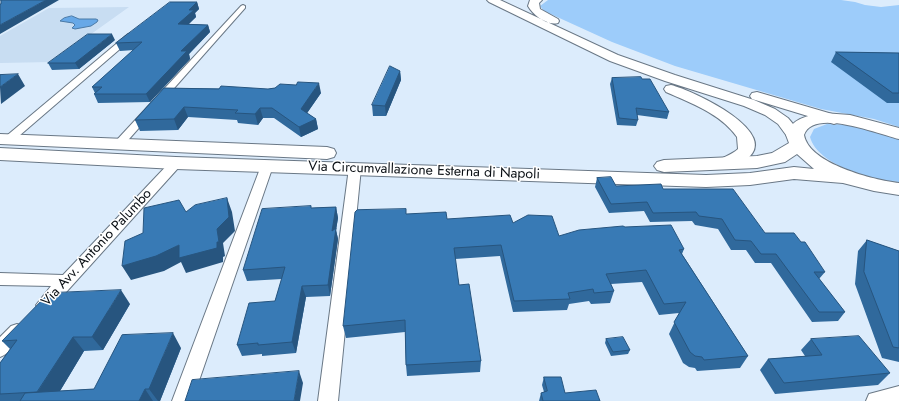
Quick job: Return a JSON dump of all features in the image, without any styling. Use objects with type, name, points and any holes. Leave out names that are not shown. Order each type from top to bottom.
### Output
[{"type":"main road","points":[[492,0],[516,2],[535,0],[533,6],[536,11],[545,17],[640,59],[834,119]]},
{"type":"main road","points":[[492,0],[614,58],[670,78],[749,103],[770,112],[783,121],[809,156],[820,163],[847,177],[894,190]]},
{"type":"main road","points":[[614,58],[638,73],[716,111],[735,124],[746,138],[747,146],[743,153],[724,164]]},
{"type":"main road","name":"Via Circumvallazione Esterna di Napoli","points":[[3,145],[118,145],[667,166],[757,162],[778,158],[797,141],[798,128],[805,123],[818,119],[834,119],[870,124],[899,134]]},
{"type":"main road","name":"Via Circumvallazione Esterna di Napoli","points":[[3,145],[176,163],[706,181],[750,179],[794,173],[847,177]]},
{"type":"street","points":[[118,145],[243,6]]},
{"type":"street","points":[[3,145],[136,32]]},
{"type":"street","name":"Via Avv. Antonio Palumbo","points":[[0,349],[67,281],[176,163]]},
{"type":"street","points":[[182,401],[267,166]]},
{"type":"street","points":[[328,401],[356,168]]},
{"type":"street","points":[[0,279],[67,281]]},
{"type":"street","points":[[876,401],[899,395]]},
{"type":"shaded area","points":[[548,0],[841,0],[881,7],[899,5],[899,127],[874,119],[821,109],[675,66],[612,42],[544,11],[540,6]]},
{"type":"shaded area","points":[[129,7],[52,62],[0,63],[0,36],[49,8]]},
{"type":"shaded area","points":[[72,16],[79,19],[98,20],[91,26],[75,29],[72,28],[75,25],[73,23],[60,21],[64,18]]},
{"type":"shaded area","points":[[827,124],[858,125],[899,138],[899,182],[862,175],[848,170],[823,156],[815,147],[810,137],[814,129]]},
{"type":"building","points":[[1,0],[46,0],[0,25]]},
{"type":"building","points":[[170,2],[197,2],[189,10],[194,10],[178,24],[208,25],[181,51],[187,51],[146,94],[94,94],[102,87],[92,87],[142,42],[116,43]]},
{"type":"building","points":[[88,34],[112,34],[75,63],[48,63]]},
{"type":"building","points":[[836,52],[899,53],[899,93],[893,93]]},
{"type":"building","points":[[390,66],[400,71],[385,106],[372,105]]},
{"type":"building","points":[[18,74],[0,87],[0,75]]},
{"type":"building","points":[[641,77],[642,79],[650,79],[669,112],[636,108],[638,120],[619,118],[612,78]]},
{"type":"building","points":[[298,82],[319,83],[301,109],[316,119],[299,127],[272,108],[260,108],[255,114],[235,113],[238,110],[184,107],[174,119],[135,120],[164,88],[219,89],[221,86],[268,89],[275,88],[280,84],[296,85]]},
{"type":"building","points":[[611,177],[616,186],[661,184],[663,189],[733,189],[765,233],[794,233],[801,242],[805,242],[825,272],[814,272],[845,312],[819,312],[776,254],[761,254],[751,241],[735,240],[722,219],[699,216],[696,212],[653,213],[647,202],[611,204],[597,178]]},
{"type":"building","points":[[227,198],[229,217],[217,229],[219,242],[217,242],[217,248],[179,258],[179,245],[156,256],[122,266],[125,241],[143,233],[144,208],[179,200],[186,212],[195,205]]},
{"type":"building","points":[[311,206],[311,208],[336,207],[332,231],[336,228],[328,285],[302,286],[292,342],[237,345],[249,303],[275,301],[285,267],[243,270],[262,209]]},
{"type":"building","points":[[406,209],[406,214],[446,212],[447,219],[510,215],[513,223],[528,215],[552,216],[559,236],[579,230],[623,226],[671,225],[684,249],[679,250],[748,356],[704,360],[702,357],[695,356],[690,352],[674,322],[686,302],[664,304],[646,270],[606,274],[614,291],[594,293],[593,289],[568,293],[570,299],[514,301],[501,245],[454,248],[459,285],[469,284],[481,361],[406,365],[405,320],[343,326],[355,212],[357,210]]},
{"type":"building","points":[[867,240],[899,251],[899,348],[893,347],[864,272]]},
{"type":"building","points":[[121,290],[92,337],[73,337],[37,392],[0,394],[0,363],[17,340],[2,341],[49,293]]},
{"type":"building","points":[[173,333],[149,389],[145,389],[139,401],[20,401],[25,393],[94,389],[122,335]]},
{"type":"building","points":[[859,336],[890,373],[784,383],[768,359],[822,355],[811,339]]},
{"type":"building","points":[[623,337],[630,350],[613,352],[606,339]]},
{"type":"building","points":[[299,371],[294,401],[185,401],[192,380]]},
{"type":"building","points":[[544,377],[561,377],[565,393],[596,390],[600,401],[543,401],[541,393],[547,391]]}]
